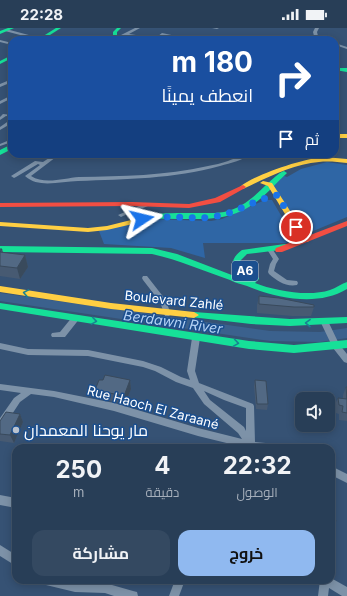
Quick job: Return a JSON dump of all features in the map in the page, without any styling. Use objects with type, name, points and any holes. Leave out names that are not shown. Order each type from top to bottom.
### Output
[{"type":"main road","points":[[47,36],[59,28]]},
{"type":"main road","points":[[115,36],[115,32],[123,31]]},
{"type":"main road","points":[[249,204],[268,183],[296,165],[322,159],[347,161]]},
{"type":"main road","points":[[0,205],[146,204],[189,206],[210,202],[231,193],[268,183]]},
{"type":"main road","points":[[268,183],[305,240]]},
{"type":"main road","points":[[0,224],[18,224],[88,230],[105,228],[153,217],[217,216],[230,213],[249,204],[277,195]]},
{"type":"main road","name":"A6","points":[[255,283],[241,265],[248,256],[271,252],[347,223]]},
{"type":"main road","name":"A6","points":[[285,247],[255,250],[241,254],[234,263],[238,273],[255,283],[296,294],[313,296],[327,294],[347,285]]},
{"type":"main road","points":[[0,249],[152,251],[174,256],[242,282],[255,283]]},
{"type":"main road","points":[[199,266],[208,275],[222,281],[243,287],[255,283]]},
{"type":"main road","points":[[228,277],[232,277],[238,273]]},
{"type":"main road","name":"Boulevard Zahlé","points":[[0,289],[52,305],[326,326],[347,320]]},
{"type":"main road","name":"Boulevard Zahlé","points":[[0,306],[42,303],[52,305],[76,318],[196,338],[275,348],[294,349],[347,344]]},
{"type":"street","points":[[123,31],[138,28]]},
{"type":"street","points":[[6,30],[27,36]]},
{"type":"street","points":[[123,31],[139,36]]},
{"type":"street","points":[[160,36],[163,34],[172,36]]},
{"type":"street","points":[[0,120],[5,115],[8,115]]},
{"type":"street","points":[[52,158],[28,176],[32,180],[42,181],[117,178],[178,172],[224,164],[239,158]]},
{"type":"street","points":[[14,176],[37,162],[44,164]]},
{"type":"street","points":[[121,215],[146,204]]},
{"type":"street","points":[[271,252],[276,258],[271,272],[280,280],[288,284],[295,283]]},
{"type":"street","points":[[145,278],[163,301],[167,314]]},
{"type":"street","points":[[55,335],[62,335],[76,318]]},
{"type":"street","points":[[326,326],[335,344],[347,360]]},
{"type":"street","points":[[196,338],[191,371],[196,386],[208,402],[241,430],[250,444]]},
{"type":"street","points":[[0,346],[28,352],[85,352],[117,358],[158,369],[179,380],[208,389],[227,398],[250,406],[251,444]]},
{"type":"street","name":"Rue Haoch El Zaraané","points":[[0,387],[30,391],[114,407],[198,432],[247,444]]},
{"type":"street","points":[[0,425],[17,400],[30,391]]},
{"type":"street","points":[[335,472],[347,479]]},
{"type":"street","points":[[0,500],[12,502]]},
{"type":"street","points":[[0,550],[12,559]]},
{"type":"street","points":[[63,584],[75,587],[105,588],[133,596]]},
{"type":"street","points":[[174,596],[178,584]]},
{"type":"street","points":[[323,596],[324,584]]},
{"type":"street","points":[[332,584],[347,593]]},
{"type":"shaded area","points":[[327,162],[347,165],[347,217],[306,234],[301,234],[270,187],[284,176],[287,177],[301,169]]},
{"type":"shaded area","points":[[265,200],[272,200],[293,236],[286,243],[203,243],[205,258],[171,248],[104,244],[99,231],[152,219],[211,221],[222,219]]},
{"type":"building","points":[[0,252],[25,255],[17,268],[0,266]]},
{"type":"building","points":[[259,296],[279,298],[314,305],[314,307],[259,304]]},
{"type":"building","points":[[105,375],[130,380],[124,396],[95,390],[99,380],[103,380]]},
{"type":"building","points":[[255,380],[266,381],[268,404],[257,404]]},
{"type":"building","points":[[338,398],[347,399],[347,413],[342,412],[343,406],[339,405]]},
{"type":"building","points":[[6,412],[20,414],[10,435],[0,434],[0,421]]},
{"type":"waterway","name":"Berdawni River","points":[[0,297],[270,336],[320,337],[347,333]]},
{"type":"traffic: fast","points":[[0,33],[12,28]]},
{"type":"traffic: fast","points":[[46,36],[59,28]]},
{"type":"traffic: fast","points":[[115,36],[115,32],[119,28]]},
{"type":"traffic: fast","points":[[0,63],[8,58]]},
{"type":"traffic: fast","points":[[339,69],[347,70]]},
{"type":"traffic: fast","points":[[0,153],[8,148]]},
{"type":"traffic: fast","points":[[151,217],[212,216],[235,211],[246,206],[284,173]]},
{"type":"traffic: fast","points":[[285,247],[245,252],[239,256],[236,261],[238,271],[246,281],[257,287],[272,292],[292,295],[311,296],[327,294],[337,291],[347,285]]},
{"type":"traffic: fast","points":[[0,249],[152,251],[174,256],[242,282],[249,282],[255,279]]},
{"type":"traffic: fast","points":[[0,306],[249,345],[294,349],[347,344]]},
{"type":"traffic: fast","points":[[194,315],[290,322],[328,322],[347,320]]},
{"type":"traffic: slow","points":[[339,136],[347,136]]},
{"type":"traffic: slow","points":[[243,187],[294,165],[315,160],[347,161]]},
{"type":"traffic: slow","points":[[263,183],[270,184],[305,240]]},
{"type":"traffic: slow","points":[[0,224],[88,230],[107,228],[151,217]]},
{"type":"traffic: slow","points":[[0,289],[111,306],[194,315]]},
{"type":"traffic: jam","points":[[0,205],[132,204],[189,206],[217,200],[243,187]]},
{"type":"traffic: jam","points":[[279,250],[347,223]]},
{"type":"place","name":"مار يوحنا المعمدان","points":[[16,430]]},
{"type":"route","points":[[142,219],[162,216],[206,218],[230,213],[263,198],[276,195],[296,227]]}]
